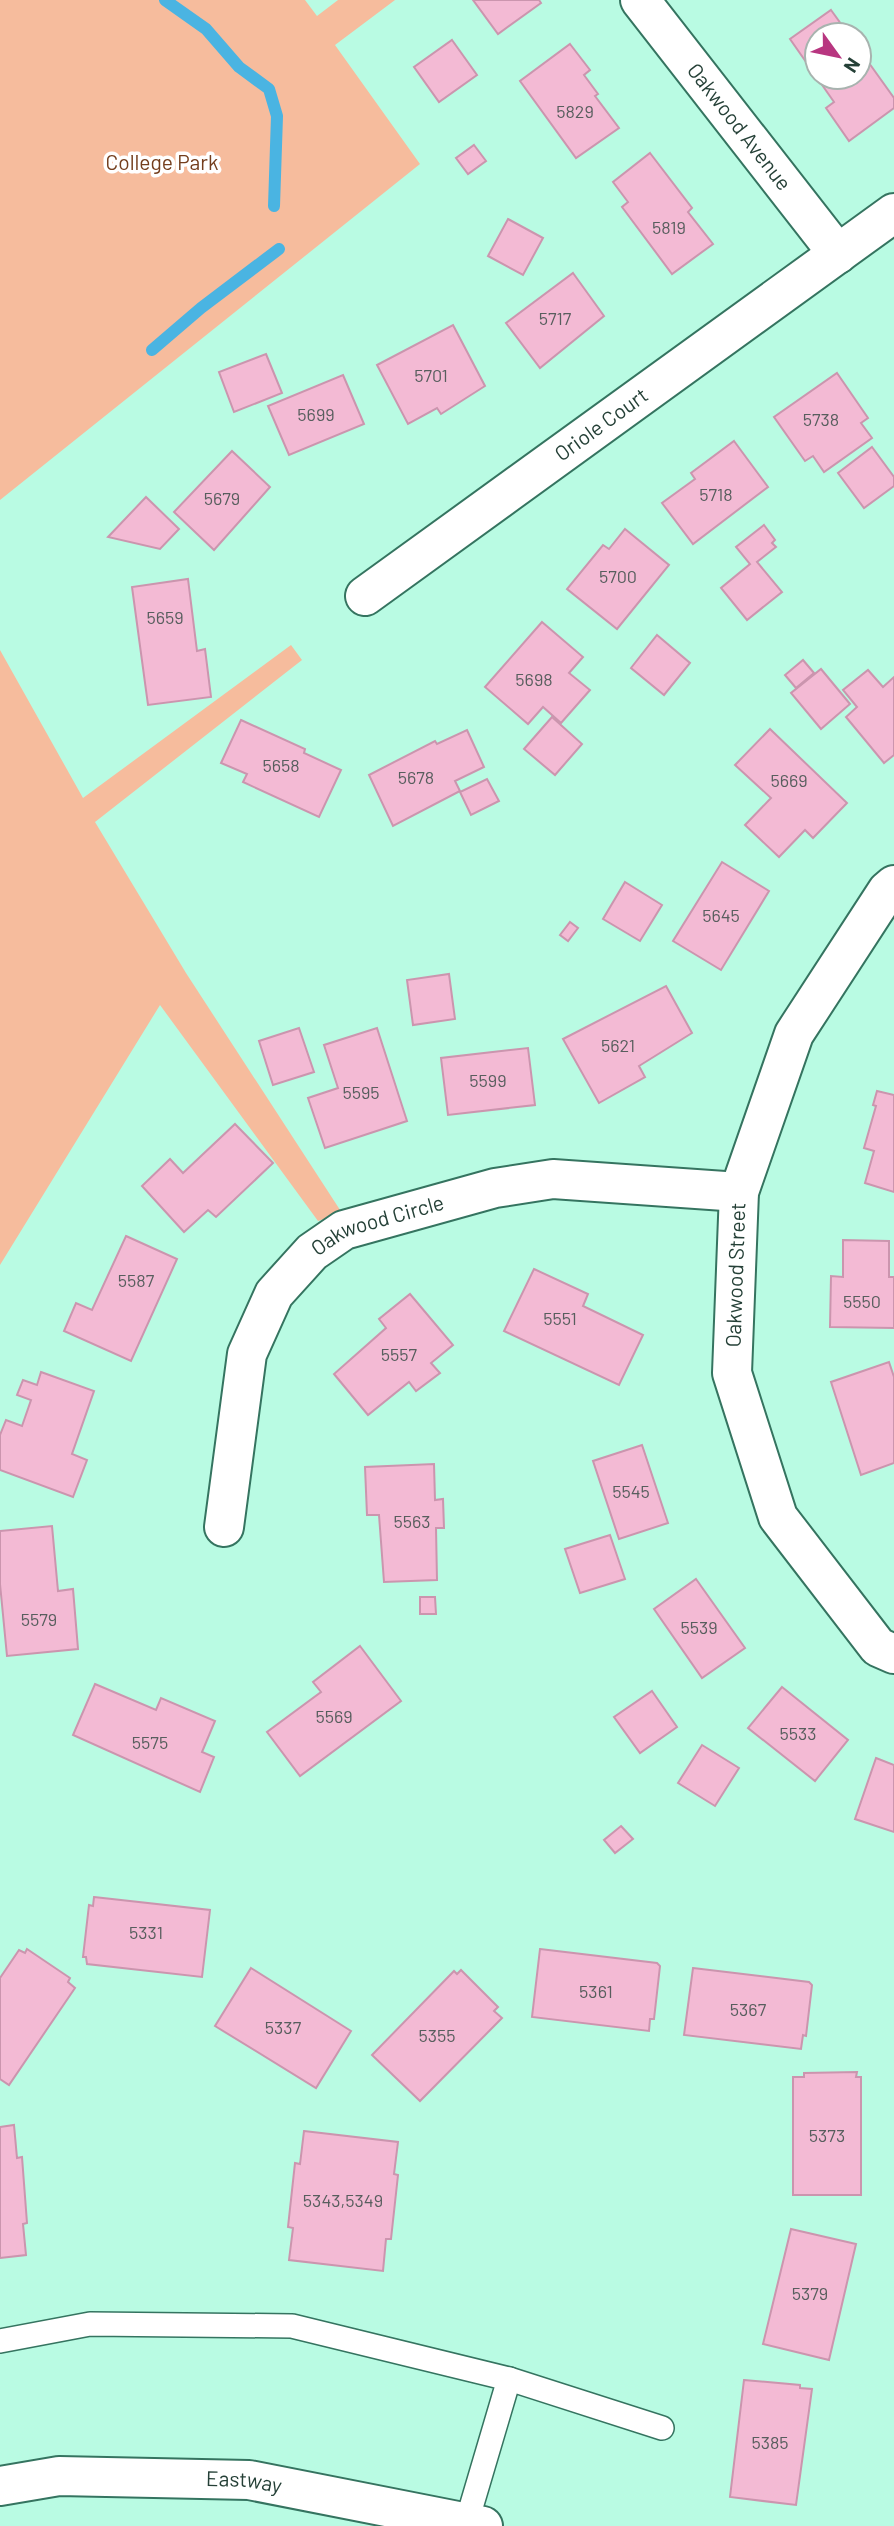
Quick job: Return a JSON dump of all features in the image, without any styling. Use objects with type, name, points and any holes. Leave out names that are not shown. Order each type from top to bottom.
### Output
[{"type":"street","name":"Oakwood Avenue","points":[[640,0],[838,254]]},
{"type":"street","name":"Oriole Court","points":[[365,596],[894,213]]},
{"type":"street","name":"Oakwood Street","points":[[894,885],[887,891],[794,1034],[739,1192],[732,1373],[778,1517],[878,1647],[894,1654]]},
{"type":"street","name":"Oakwood Circle","points":[[225,1527],[247,1354],[274,1294],[313,1252],[344,1230],[495,1188],[553,1179],[739,1192]]},
{"type":"street","name":"Eastway","points":[[0,2486],[59,2476],[249,2480],[472,2524]]},
{"type":"lane","points":[[0,2341],[90,2324],[292,2326],[509,2379],[662,2428]]},
{"type":"lane","points":[[472,2524],[509,2379]]},
{"type":"green space","name":"College Park","points":[[0,0],[305,0],[317,16],[338,0],[395,0],[335,45],[420,164],[0,500]]},
{"type":"green space","points":[[291,645],[302,660],[95,822],[186,973],[342,1213],[318,1221],[160,1005],[0,1265],[0,650],[83,798]]},
{"type":"building","points":[[473,0],[539,0],[541,3],[498,34]]},
{"type":"building","points":[[831,10],[839,21],[815,21]]},
{"type":"building","points":[[803,30],[803,58],[790,39]]},
{"type":"building","points":[[452,40],[477,75],[439,102],[414,67]]},
{"type":"building","points":[[570,44],[590,70],[584,75],[598,94],[595,96],[619,128],[576,158],[520,81]]},
{"type":"building","points":[[873,69],[894,98],[894,108],[849,141],[826,108],[834,102],[826,91],[873,91]]},
{"type":"building","points":[[474,145],[486,161],[468,174],[456,158]]},
{"type":"building","points":[[650,153],[692,208],[688,212],[713,244],[672,274],[622,207],[628,202],[613,182]]},
{"type":"building","points":[[508,219],[543,238],[523,275],[488,256]]},
{"type":"building","points":[[573,273],[604,316],[540,368],[506,323]]},
{"type":"building","points":[[453,325],[485,386],[441,414],[437,408],[408,424],[377,365]]},
{"type":"building","points":[[266,354],[282,393],[234,412],[219,372]]},
{"type":"building","points":[[837,373],[868,418],[861,423],[872,438],[824,472],[813,456],[805,461],[774,417]]},
{"type":"building","points":[[343,375],[364,424],[289,455],[268,406]]},
{"type":"building","points":[[734,441],[768,487],[693,544],[662,503],[695,479],[691,473]]},
{"type":"building","points":[[872,447],[894,477],[894,486],[864,508],[838,473]]},
{"type":"building","points":[[232,451],[270,487],[214,550],[174,512]]},
{"type":"building","points":[[146,497],[179,529],[160,549],[108,537]]},
{"type":"building","points":[[764,525],[775,540],[772,543],[776,547],[757,562],[782,592],[747,620],[721,588],[750,564],[736,547]]},
{"type":"building","points":[[625,529],[669,565],[617,629],[567,589],[603,545],[609,549]]},
{"type":"building","points":[[188,579],[197,651],[205,649],[211,697],[148,705],[132,587]]},
{"type":"building","points":[[542,622],[583,657],[569,673],[590,690],[561,723],[543,707],[528,724],[485,687]]},
{"type":"building","points":[[657,635],[690,663],[664,695],[631,668]]},
{"type":"building","points":[[803,660],[814,673],[796,688],[785,675]]},
{"type":"building","points":[[821,669],[850,704],[821,729],[791,693]]},
{"type":"building","points":[[868,670],[883,687],[894,677],[894,755],[884,763],[846,717],[857,707],[843,690]]},
{"type":"building","points":[[552,717],[582,744],[555,775],[524,749]]},
{"type":"building","points":[[241,720],[305,749],[304,753],[341,770],[319,817],[243,782],[247,774],[221,763]]},
{"type":"building","points":[[770,729],[847,803],[813,838],[805,830],[779,857],[745,825],[771,798],[735,765]]},
{"type":"building","points":[[467,730],[484,767],[455,781],[460,791],[393,826],[369,775],[435,741],[437,744]]},
{"type":"building","points":[[487,779],[499,801],[471,815],[460,792]]},
{"type":"building","points":[[722,862],[769,891],[721,970],[673,941]]},
{"type":"building","points":[[625,882],[662,905],[640,941],[603,919]]},
{"type":"building","points":[[570,922],[578,928],[568,941],[560,935]]},
{"type":"building","points":[[449,974],[455,1019],[413,1025],[407,980]]},
{"type":"building","points":[[666,986],[692,1033],[639,1066],[645,1077],[599,1103],[563,1039]]},
{"type":"building","points":[[299,1028],[314,1072],[273,1085],[259,1041]]},
{"type":"building","points":[[377,1028],[407,1121],[325,1148],[308,1098],[338,1088],[324,1045]]},
{"type":"building","points":[[528,1048],[535,1105],[448,1115],[441,1058]]},
{"type":"building","points":[[877,1091],[894,1095],[894,1192],[865,1183],[874,1151],[864,1148],[876,1106],[873,1105]]},
{"type":"building","points":[[235,1124],[273,1163],[216,1217],[208,1210],[184,1232],[142,1186],[170,1159],[183,1173]]},
{"type":"building","points":[[126,1236],[177,1259],[131,1361],[64,1331],[76,1303],[92,1310]]},
{"type":"building","points":[[843,1240],[889,1241],[889,1277],[894,1277],[894,1328],[830,1327],[831,1276],[843,1277]]},
{"type":"building","points":[[534,1269],[588,1294],[583,1306],[643,1335],[619,1385],[504,1331]]},
{"type":"building","points":[[410,1294],[453,1345],[431,1363],[440,1373],[416,1391],[409,1382],[368,1415],[334,1374],[386,1328],[379,1319]]},
{"type":"building","points":[[889,1362],[894,1377],[894,1463],[861,1475],[831,1382]]},
{"type":"building","points":[[41,1372],[94,1391],[72,1454],[87,1460],[73,1497],[0,1470],[0,1435],[6,1420],[22,1426],[31,1400],[17,1395],[23,1380],[37,1385]]},
{"type":"building","points":[[642,1445],[668,1523],[619,1539],[593,1461]]},
{"type":"building","points":[[434,1464],[435,1500],[443,1499],[444,1528],[436,1528],[437,1580],[384,1582],[379,1515],[367,1515],[365,1467]]},
{"type":"building","points":[[52,1526],[58,1591],[73,1589],[78,1649],[7,1656],[0,1584],[0,1531]]},
{"type":"building","points":[[610,1535],[625,1579],[580,1593],[565,1549]]},
{"type":"building","points":[[696,1579],[745,1648],[702,1678],[654,1609]]},
{"type":"building","points":[[420,1597],[435,1597],[436,1614],[420,1614]]},
{"type":"building","points":[[360,1646],[401,1701],[300,1776],[267,1732],[321,1692],[313,1682]]},
{"type":"building","points":[[95,1684],[156,1710],[161,1698],[215,1721],[202,1752],[214,1757],[200,1792],[73,1735]]},
{"type":"building","points":[[782,1687],[848,1740],[815,1781],[748,1728]]},
{"type":"building","points":[[652,1691],[677,1727],[640,1753],[614,1717]]},
{"type":"building","points":[[702,1745],[739,1768],[715,1806],[678,1783]]},
{"type":"building","points":[[876,1758],[894,1765],[894,1832],[855,1819]]},
{"type":"building","points":[[621,1826],[633,1839],[615,1853],[604,1840]]},
{"type":"building","points":[[94,1897],[210,1910],[202,1977],[87,1964],[86,1957],[83,1957],[89,1905],[93,1906]]},
{"type":"building","points":[[27,1949],[70,1978],[68,1982],[75,1988],[9,2085],[0,2079],[0,1978],[19,1950],[25,1953]]},
{"type":"building","points":[[540,1949],[657,1963],[660,1966],[654,2019],[650,2019],[649,2031],[532,2017]]},
{"type":"building","points":[[251,1968],[351,2031],[316,2088],[215,2026]]},
{"type":"building","points":[[693,1968],[809,1982],[812,1985],[806,2036],[803,2035],[801,2049],[684,2035]]},
{"type":"building","points":[[461,1970],[498,2007],[494,2011],[502,2018],[420,2101],[372,2055],[454,1971],[457,1974]]},
{"type":"building","points":[[857,2072],[856,2077],[861,2077],[861,2195],[793,2195],[793,2077],[804,2077],[804,2073]]},
{"type":"building","points":[[14,2125],[17,2158],[22,2157],[27,2223],[23,2224],[26,2255],[0,2258],[0,2127]]},
{"type":"building","points":[[304,2131],[398,2142],[394,2174],[398,2175],[391,2239],[386,2239],[383,2271],[289,2260],[293,2228],[288,2227],[295,2163],[300,2164]]},
{"type":"building","points":[[791,2229],[856,2244],[829,2360],[763,2344]]},
{"type":"building","points":[[744,2380],[800,2385],[800,2388],[812,2389],[796,2505],[730,2497]]},
{"type":"waterway","points":[[165,0],[206,29],[239,67],[269,89],[277,116],[274,206]]},
{"type":"waterway","points":[[152,350],[201,308],[279,249]]}]
